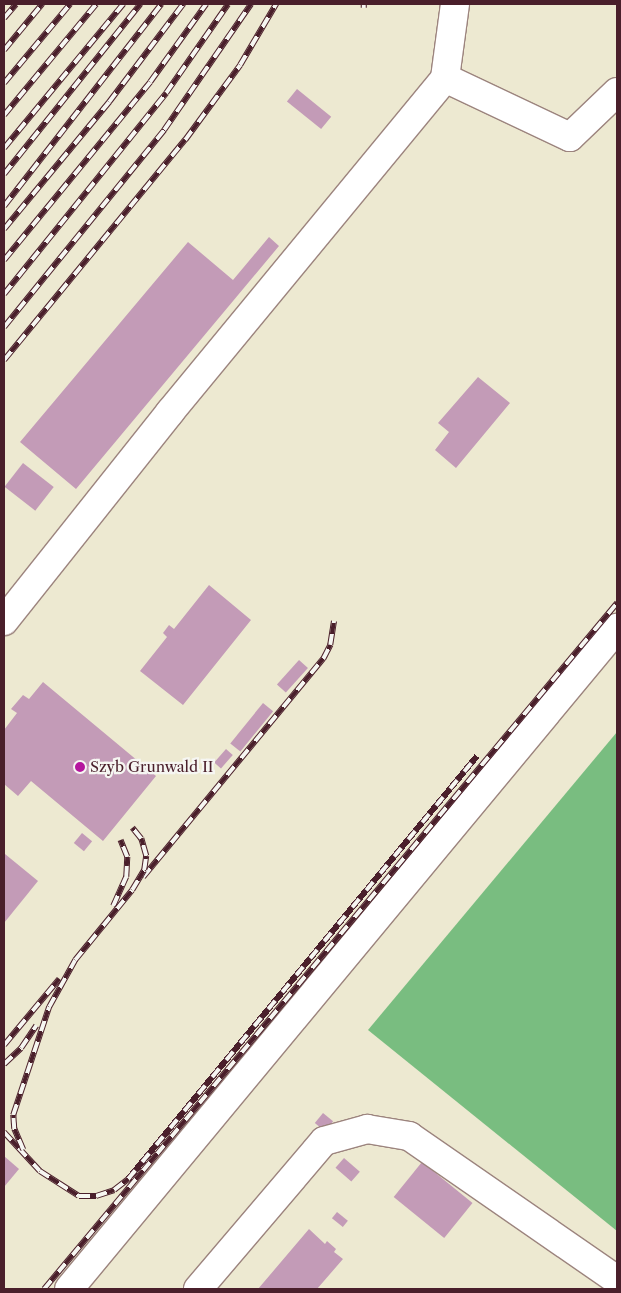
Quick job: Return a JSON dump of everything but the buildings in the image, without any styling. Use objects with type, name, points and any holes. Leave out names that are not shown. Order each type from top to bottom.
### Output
[{"type":"lane","points":[[4,621],[170,412],[445,78],[456,4]]},
{"type":"lane","points":[[445,78],[570,137],[617,92]]},
{"type":"lane","points":[[69,1289],[617,628]]},
{"type":"lane","points":[[198,1289],[324,1141],[367,1129],[409,1136],[617,1280]]},
{"type":"green space","points":[[617,732],[617,1231],[368,1030]]},
{"type":"railway","points":[[4,18],[16,4]]},
{"type":"railway","points":[[4,50],[42,4]]},
{"type":"railway","points":[[4,83],[70,4]]},
{"type":"railway","points":[[4,115],[96,4]]},
{"type":"railway","points":[[4,148],[123,4]]},
{"type":"railway","points":[[4,174],[140,4]]},
{"type":"railway","points":[[4,206],[161,4]]},
{"type":"railway","points":[[4,229],[109,102],[183,4]]},
{"type":"railway","points":[[4,260],[150,82],[206,4]]},
{"type":"railway","points":[[4,294],[166,93],[228,4]]},
{"type":"railway","points":[[4,327],[164,130],[251,4]]},
{"type":"railway","points":[[4,360],[185,140],[240,65],[276,4]]},
{"type":"railway","points":[[44,1289],[617,603]]},
{"type":"railway","points":[[143,877],[323,659],[330,645],[334,621]]},
{"type":"railway","points":[[4,1132],[40,1171],[79,1196],[96,1196],[114,1190],[128,1179],[477,756]]},
{"type":"railway","points":[[23,1150],[14,1129],[13,1115],[49,1007],[75,960],[132,890],[144,870],[146,856],[141,839],[132,828]]},
{"type":"railway","points":[[113,906],[126,877],[127,857],[120,840]]},
{"type":"railway","points":[[4,1045],[59,979]]},
{"type":"railway","points":[[4,1064],[21,1048],[36,1026]]},
{"type":"place","name":"Szyb Grunwald II","points":[[80,767]]}]
